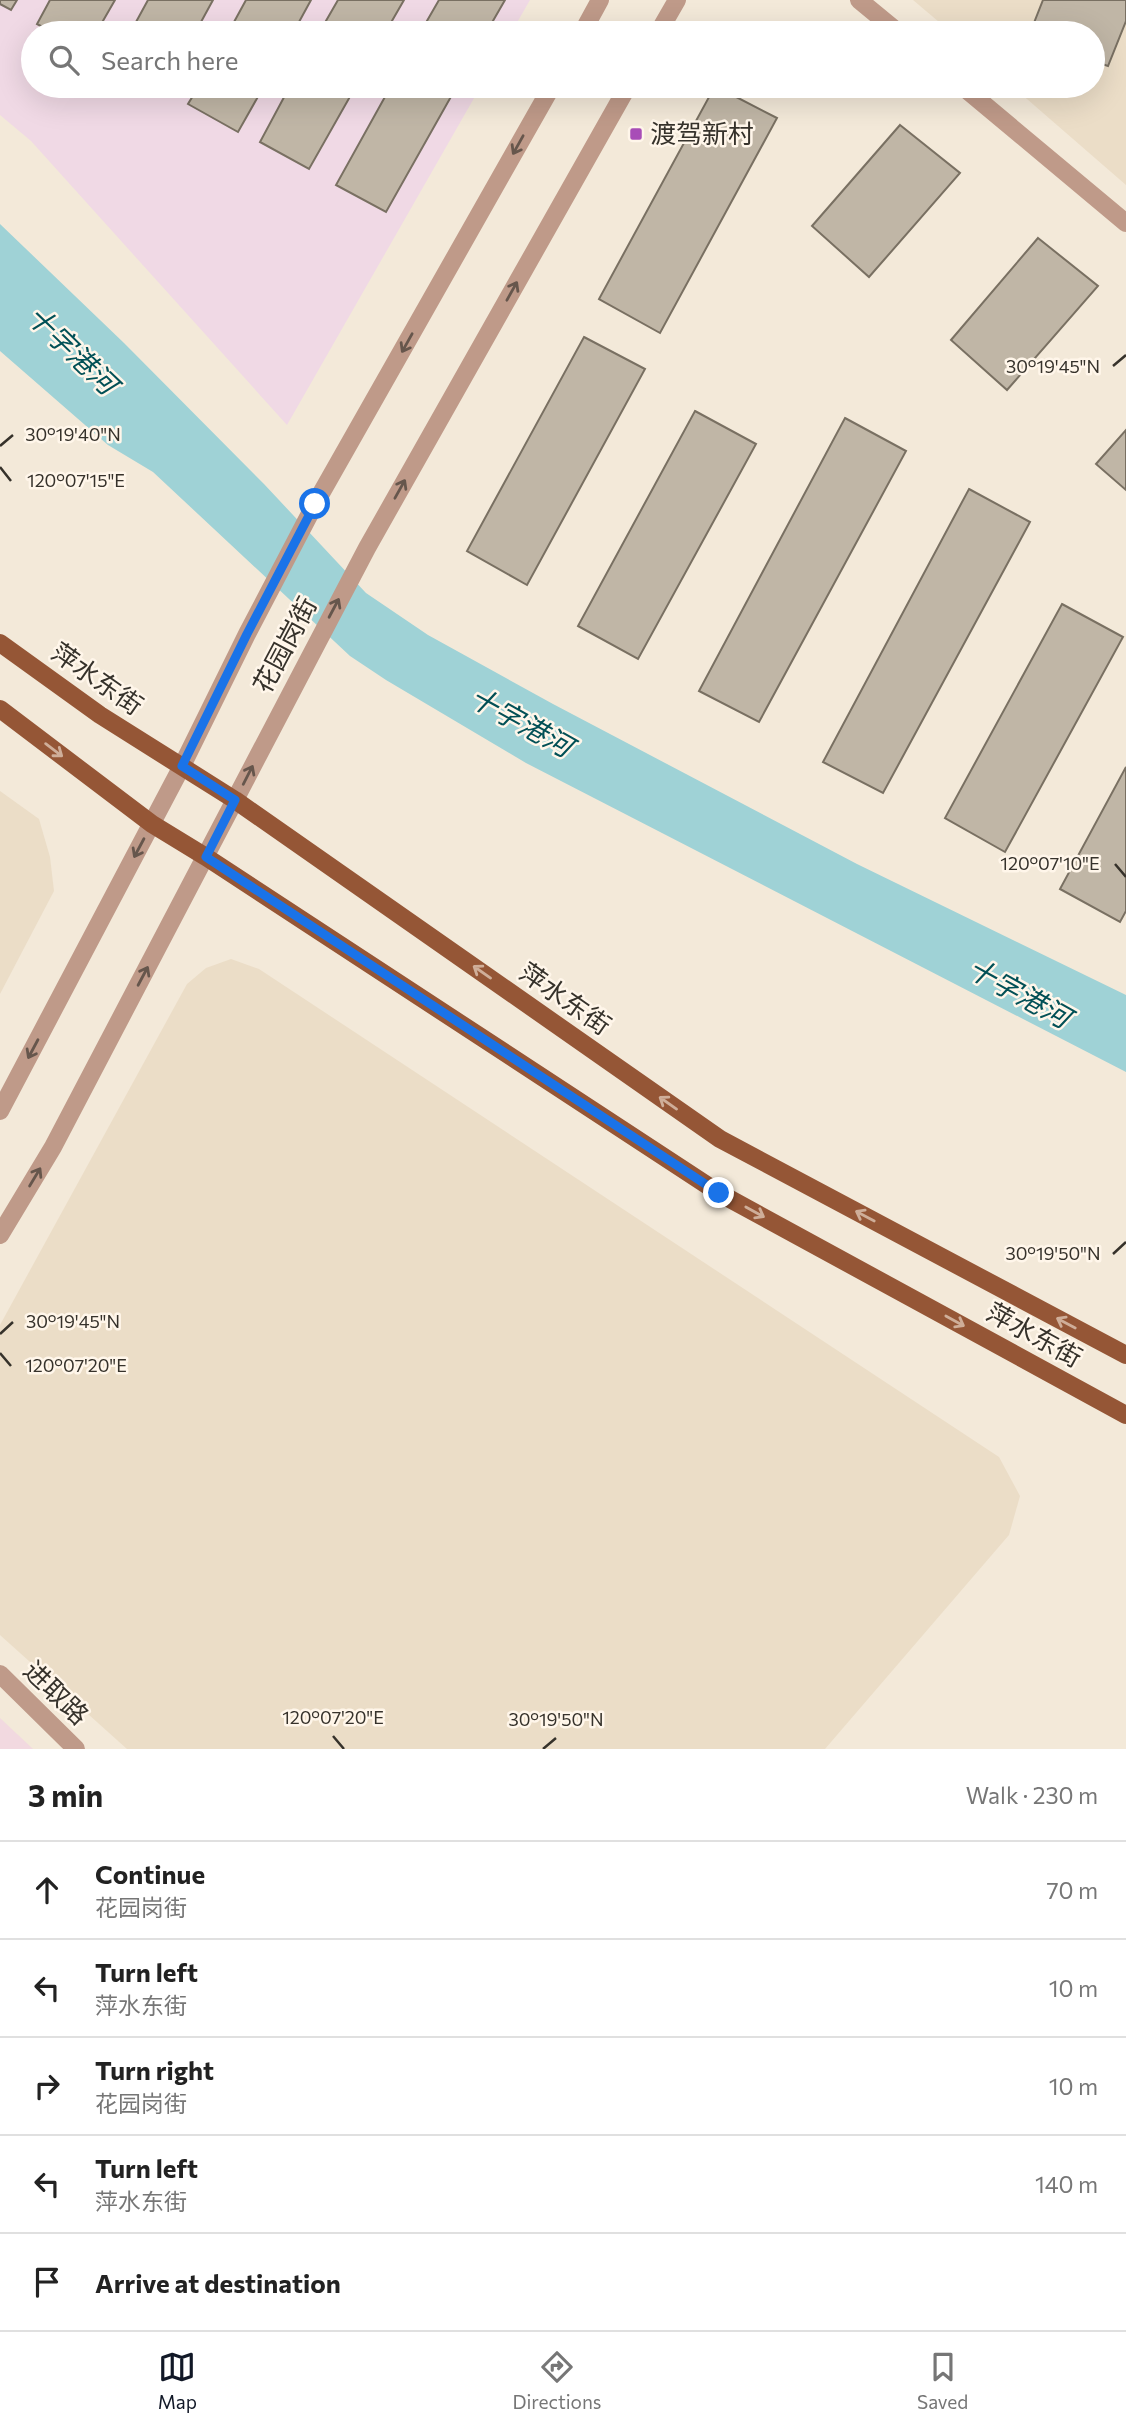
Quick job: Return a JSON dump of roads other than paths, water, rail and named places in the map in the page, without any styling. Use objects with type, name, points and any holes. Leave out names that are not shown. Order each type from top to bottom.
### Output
[{"type":"main road","name":"萍水东街","points":[[0,643],[100,715],[235,800],[720,1139],[1126,1355]]},
{"type":"main road","name":"萍水东街","points":[[0,709],[152,824],[719,1193],[1126,1415]]},
{"type":"street","points":[[589,21],[600,0]]},
{"type":"street","points":[[665,21],[677,0]]},
{"type":"street","points":[[859,0],[884,21]]},
{"type":"street","name":"花园岗街","points":[[0,1111],[152,824],[315,504],[545,98]]},
{"type":"street","name":"花园岗街","points":[[0,1235],[53,1147],[367,548],[621,98]]},
{"type":"street","points":[[976,98],[1126,223]]},
{"type":"street","name":"进取路","points":[[0,1675],[76,1749]]},
{"type":"water","name":"十字港河","points":[[0,224],[124,343],[264,484],[366,593],[428,635],[553,704],[857,864],[1126,995],[1126,1072],[526,763],[350,656],[153,472],[108,445],[0,351]]},
{"type":"place","name":"渡驾新村","points":[[636,134]]}]
